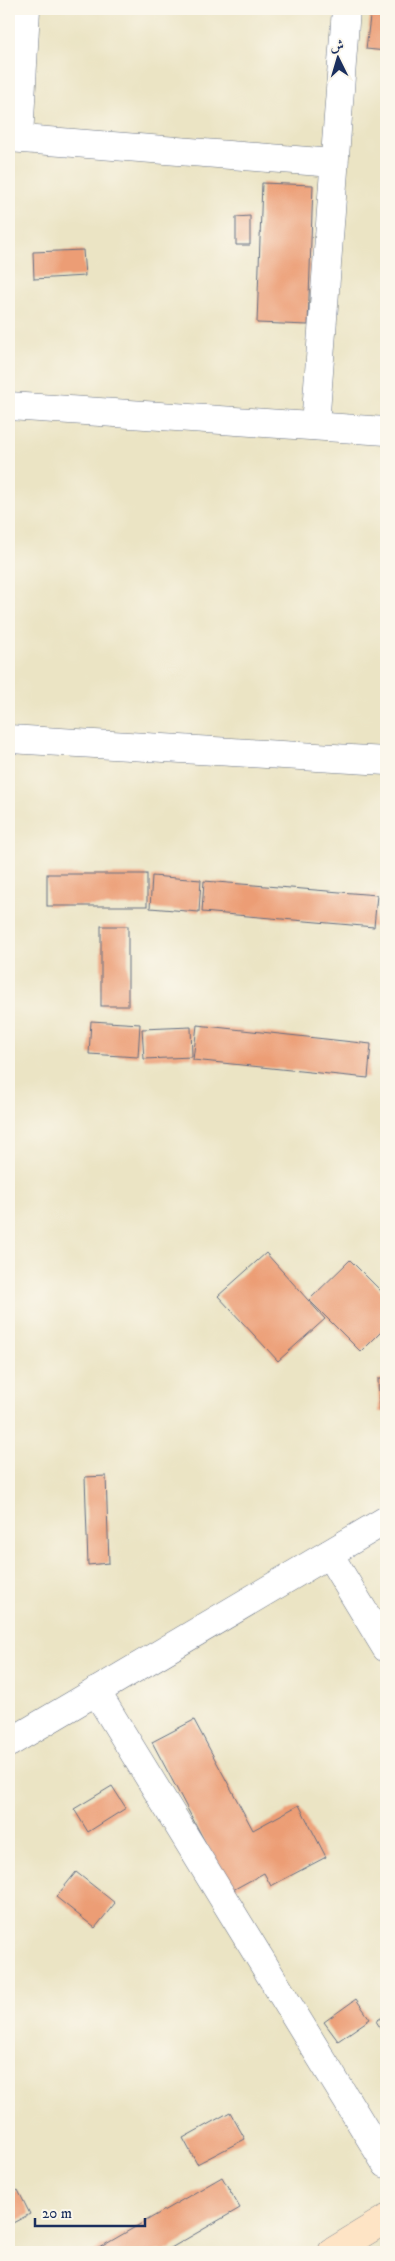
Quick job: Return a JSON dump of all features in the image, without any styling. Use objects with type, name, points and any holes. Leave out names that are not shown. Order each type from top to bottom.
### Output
[{"type":"street","points":[[26,9],[14,138],[334,164]]},
{"type":"street","points":[[315,426],[346,9]]},
{"type":"street","points":[[9,406],[386,431]]},
{"type":"street","points":[[9,739],[386,761]]},
{"type":"street","points":[[9,1743],[386,1520]]},
{"type":"street","points":[[329,1554],[386,1648]]},
{"type":"street","points":[[96,1691],[386,2164]]},
{"type":"street","points":[[332,2252],[386,2219]]},
{"type":"building","points":[[371,9],[386,9],[386,51],[366,49]]},
{"type":"building","points":[[262,183],[313,185],[308,325],[257,323]]},
{"type":"building","points":[[250,216],[250,245],[236,245],[236,217]]},
{"type":"building","points":[[83,250],[85,276],[34,279],[33,252]]},
{"type":"building","points":[[47,874],[147,874],[147,906],[47,906]]},
{"type":"building","points":[[152,876],[201,880],[199,912],[150,908]]},
{"type":"building","points":[[204,881],[377,895],[374,927],[202,912]]},
{"type":"building","points":[[101,926],[128,926],[128,1006],[101,1006]]},
{"type":"building","points":[[91,1021],[140,1024],[138,1057],[89,1054]]},
{"type":"building","points":[[197,1025],[371,1044],[368,1078],[193,1060]]},
{"type":"building","points":[[191,1027],[192,1057],[144,1059],[142,1029]]},
{"type":"building","points":[[266,1253],[325,1319],[278,1361],[218,1296]]},
{"type":"building","points":[[350,1260],[386,1296],[386,1327],[361,1352],[309,1300]]},
{"type":"building","points":[[378,1379],[386,1379],[386,1412],[379,1412]]},
{"type":"building","points":[[106,1476],[109,1563],[88,1565],[85,1477]]},
{"type":"building","points":[[194,1720],[253,1830],[299,1805],[326,1857],[271,1886],[264,1873],[231,1891],[152,1742]]},
{"type":"building","points":[[112,1786],[126,1808],[88,1832],[74,1809]]},
{"type":"building","points":[[76,1872],[115,1903],[95,1928],[56,1897]]},
{"type":"building","points":[[356,1999],[370,2019],[338,2041],[324,2022]]},
{"type":"building","points":[[386,2015],[386,2037],[376,2021]]},
{"type":"building","points":[[230,2112],[245,2139],[197,2164],[183,2138]]},
{"type":"building","points":[[222,2177],[240,2208],[164,2252],[92,2252]]},
{"type":"building","points":[[18,2190],[30,2214],[9,2225],[9,2195]]}]
